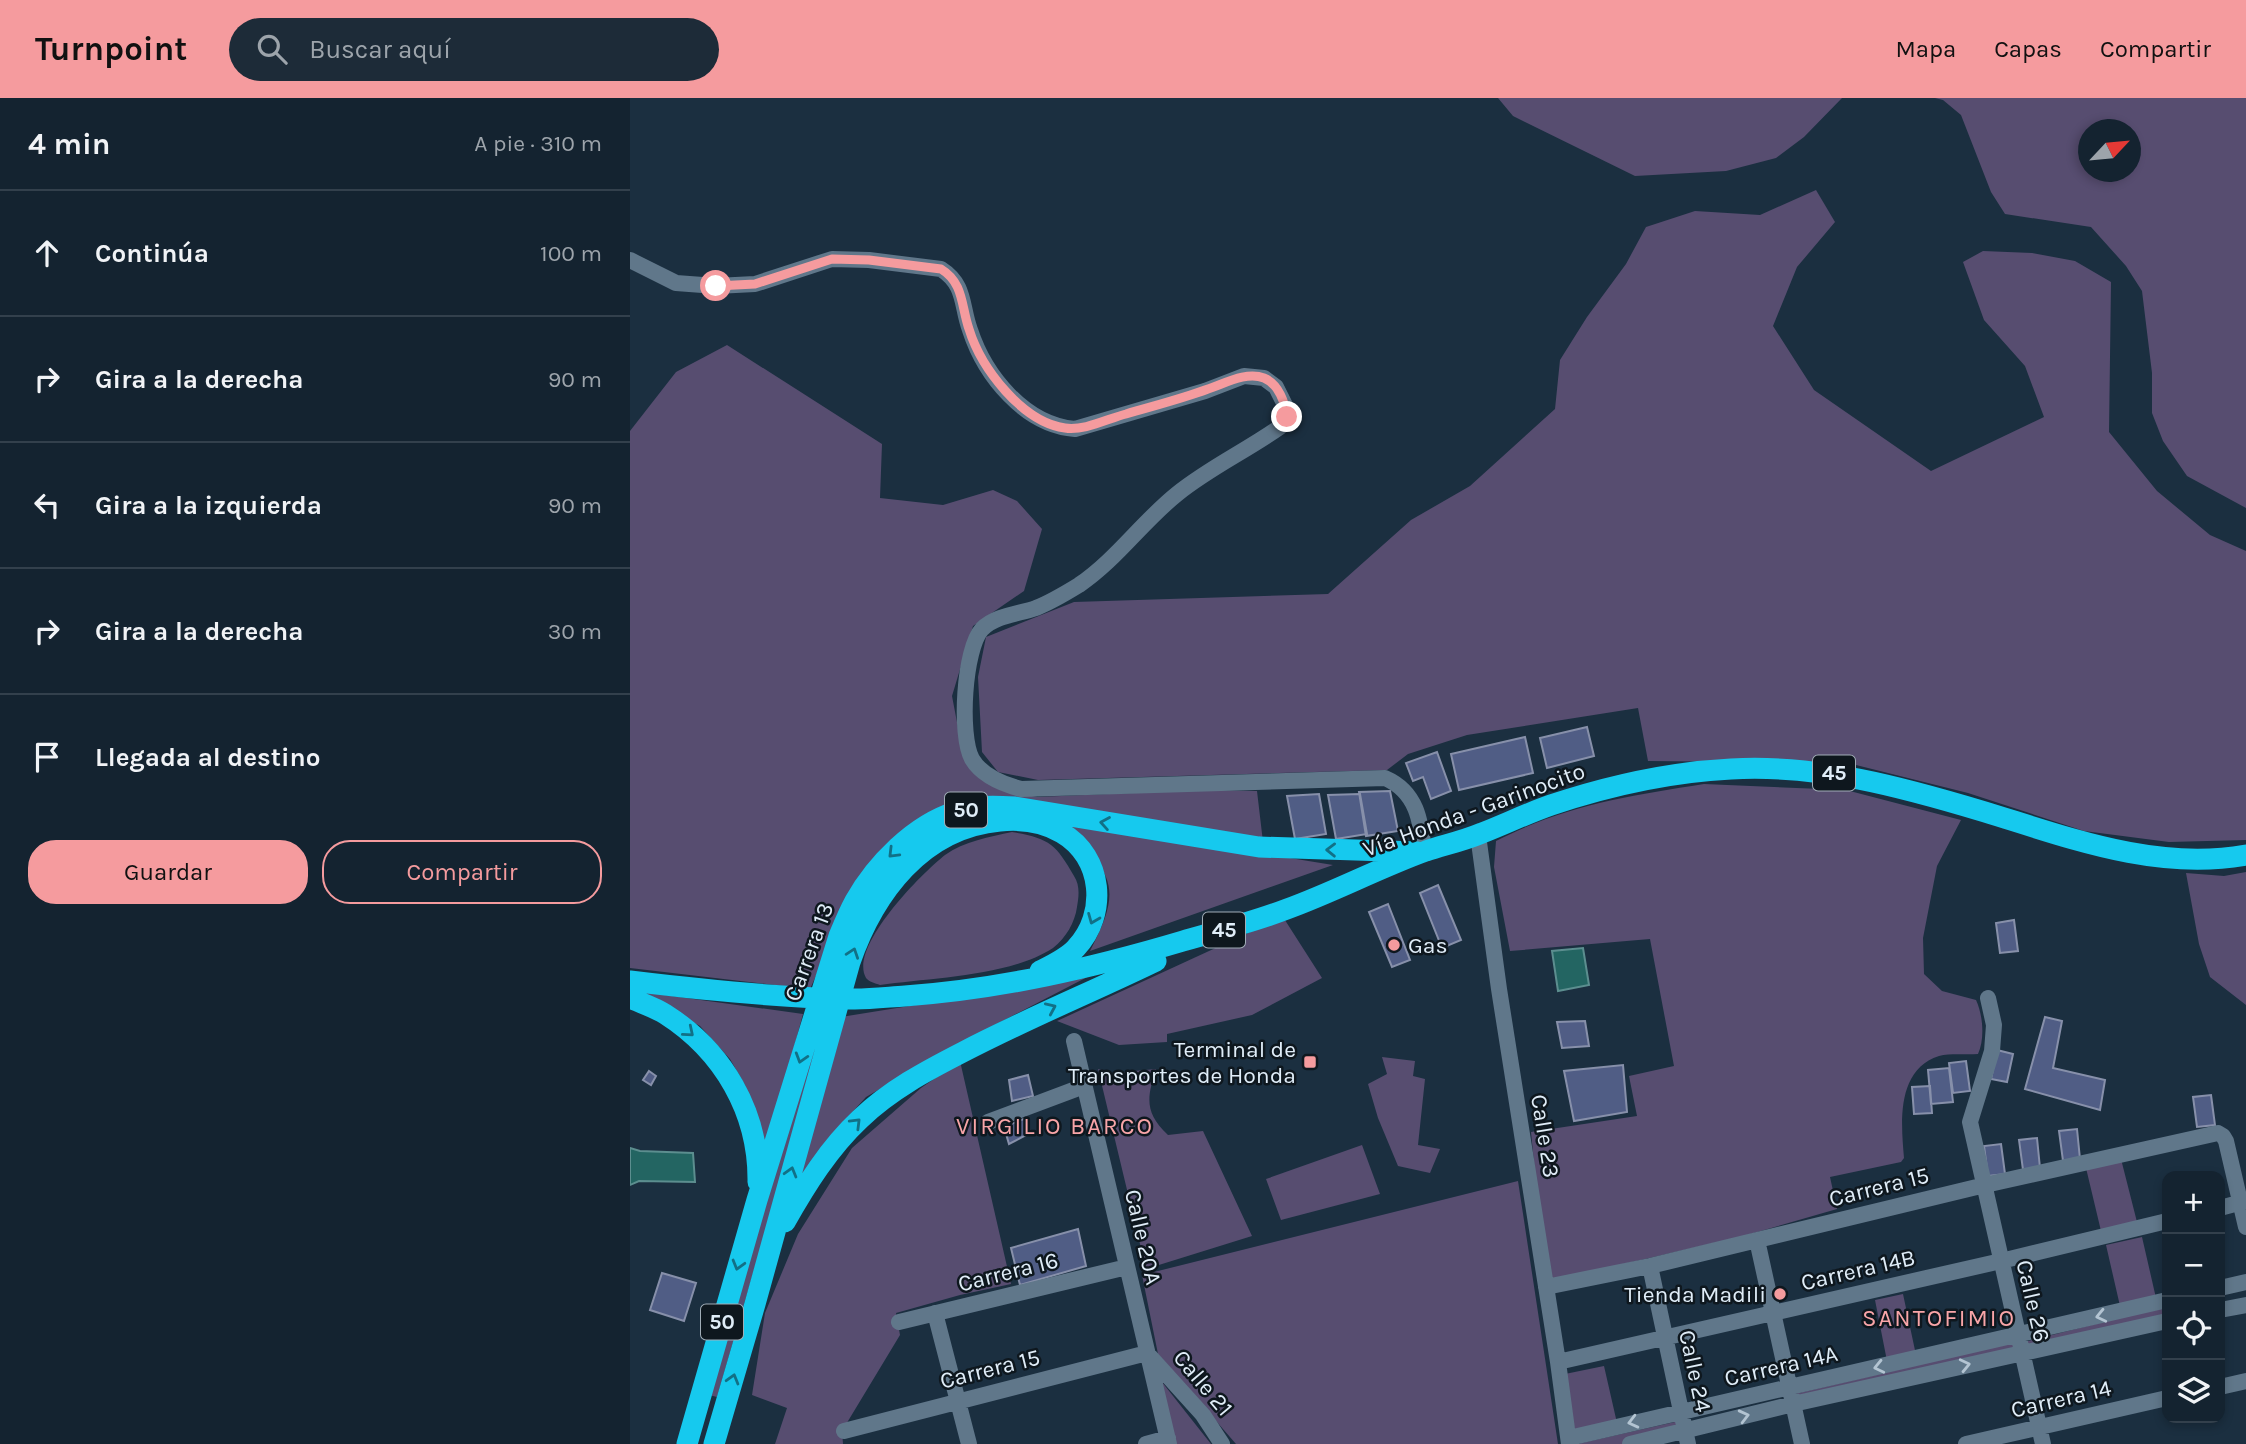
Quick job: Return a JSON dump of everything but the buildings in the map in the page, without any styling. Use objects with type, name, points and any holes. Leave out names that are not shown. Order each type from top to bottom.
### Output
[{"type":"highway","name":"Vía Honda - Garinocito","points":[[1017,984],[1129,958],[1221,931],[1339,889],[1423,852],[1478,835],[1550,805],[1611,788],[1666,777],[1730,769],[1778,769],[1850,776],[1983,811],[2061,837],[2160,858],[2204,859],[2246,855]]},
{"type":"highway","name":"Carrera 13","points":[[688,1444],[757,1199],[839,936],[855,901],[880,866],[902,844],[928,824],[955,812],[985,806],[1015,807],[1259,847],[1423,852]]},
{"type":"highway","name":"Carrera 13","points":[[714,1444],[850,962],[863,926],[900,873],[941,838],[964,827],[1013,820],[1038,823],[1062,833],[1079,846],[1090,862],[1097,886],[1097,910],[1087,934],[1075,950],[1017,984]]},
{"type":"highway","points":[[766,1262],[786,1220],[811,1178],[843,1137],[884,1099],[928,1070],[996,1034],[1221,931]]},
{"type":"highway","name":"50","points":[[630,981],[858,999],[1017,984]]},
{"type":"highway","points":[[630,998],[662,1012],[688,1030],[711,1051],[728,1075],[744,1105],[753,1136],[758,1177],[757,1199]]},
{"type":"street","points":[[630,260],[676,283],[716,286],[755,284],[832,259],[869,260],[941,269],[958,284],[969,329],[985,366],[999,383],[1034,415],[1062,428],[1075,429],[1205,391],[1244,376],[1264,378],[1270,382],[1276,387],[1285,405],[1287,417],[1280,427],[1197,478],[1142,526],[1096,573],[1036,608],[997,620],[984,627],[970,653],[967,673],[965,705],[968,751],[980,769],[991,777],[1021,789],[1385,778],[1396,783],[1413,804],[1421,821],[1423,852]]},
{"type":"street","name":"Calle 23","points":[[1478,835],[1499,989],[1569,1441]]},
{"type":"street","name":"Calle 26","points":[[1988,998],[1994,1025],[1992,1051],[1970,1122],[2043,1444]]},
{"type":"street","name":"Calle 20A","points":[[1074,1041],[1168,1441]]},
{"type":"street","points":[[988,1122],[1084,1086]]},
{"type":"street","name":"Carrera 15","points":[[1546,1287],[1650,1266],[1985,1185],[2218,1133],[2223,1136],[2243,1202]]},
{"type":"street","points":[[2225,1207],[2243,1202],[2246,1227]]},
{"type":"street","name":"Carrera 14B","points":[[1558,1362],[2162,1222]]},
{"type":"street","points":[[1757,1240],[1802,1444]]},
{"type":"street","name":"Calle 24","points":[[1650,1266],[1686,1437]]},
{"type":"street","name":"Carrera 16","points":[[899,1322],[1127,1267]]},
{"type":"street","points":[[2225,1287],[2246,1282]]},
{"type":"street","name":"Carrera 14A","points":[[1569,1441],[1681,1411],[2162,1301]]},
{"type":"street","points":[[2225,1309],[2246,1305]]},
{"type":"street","points":[[935,1313],[969,1444]]},
{"type":"street","name":"Carrera 14A","points":[[1630,1444],[1686,1437],[1793,1404],[2162,1322]]},
{"type":"street","name":"Carrera 15","points":[[844,1431],[1147,1353]]},
{"type":"street","name":"Calle 21","points":[[1147,1353],[1203,1415],[1222,1444]]},
{"type":"street","points":[[2225,1386],[2246,1381]]},
{"type":"street","name":"Carrera 14","points":[[1966,1444],[2162,1399]]},
{"type":"street","points":[[1146,1444],[1168,1441]]},
{"type":"shaded area","points":[[1498,98],[1842,98],[1804,137],[1776,158],[1726,171],[1635,176],[1513,116]]},
{"type":"shaded area","points":[[1935,98],[2246,98],[2246,508],[2187,476],[2163,441],[2152,413],[2152,373],[2142,291],[2126,266],[2091,227],[2005,214],[1991,192],[1961,115],[1943,100]]},
{"type":"shaded area","points":[[1816,190],[1835,222],[1797,267],[1773,326],[1814,390],[1931,471],[2044,417],[2025,366],[1984,320],[1963,262],[1983,251],[2032,253],[2075,261],[2111,282],[2109,432],[2157,491],[2210,535],[2246,551],[2246,840],[2169,842],[2084,831],[1968,793],[1848,763],[1648,761],[1638,708],[1467,735],[1408,754],[1387,770],[1038,780],[998,772],[982,752],[978,677],[986,637],[1074,602],[1328,594],[1411,520],[1470,486],[1555,409],[1560,360],[1587,317],[1626,264],[1646,227],[1695,211],[1760,215]]},
{"type":"shaded area","points":[[727,345],[882,444],[880,498],[943,505],[993,490],[1017,501],[1042,529],[1024,591],[973,626],[952,696],[964,759],[1005,791],[1037,797],[1205,790],[1257,791],[1263,842],[982,800],[819,969],[810,989],[630,968],[630,431],[676,372]]},
{"type":"shaded area","points":[[1704,784],[1846,790],[1961,820],[1937,866],[1923,938],[1924,974],[1942,991],[1976,1000],[1982,1027],[1980,1048],[1978,1054],[1939,1056],[1925,1063],[1915,1073],[1908,1085],[1902,1114],[1904,1158],[1901,1162],[1830,1177],[1837,1209],[1740,1237],[1546,1282],[1531,1132],[1637,1116],[1629,1076],[1674,1066],[1650,939],[1510,951],[1494,867],[1496,841],[1573,810]]},
{"type":"shaded area","points":[[1060,821],[1333,865],[1090,951],[1108,908],[1107,879],[1090,853]]},
{"type":"shaded area","points":[[1012,832],[1035,837],[1050,844],[1062,856],[1076,879],[1079,895],[1076,913],[1058,944],[1036,957],[993,970],[880,985],[867,979],[863,965],[877,930],[890,911],[921,877],[945,855],[960,846]]},
{"type":"shaded area","points":[[2246,872],[2246,1005],[2210,977],[2199,944],[2186,873],[2224,876]]},
{"type":"shaded area","points":[[1283,917],[1322,978],[1252,1015],[1167,1034],[1167,1042],[1119,1045],[1057,1021]]},
{"type":"shaded area","points":[[1583,948],[1589,985],[1558,991],[1552,951]]},
{"type":"shaded area","points":[[1095,973],[952,1047],[866,1097],[828,1139],[789,1198],[841,1017],[1053,983]]},
{"type":"shaded area","points":[[636,991],[803,1014],[762,1167],[757,1119],[745,1085],[730,1059],[700,1026]]},
{"type":"shaded area","points":[[820,1019],[827,1020],[717,1397],[709,1395]]},
{"type":"shaded area","points":[[1382,1057],[1415,1061],[1413,1076],[1425,1079],[1418,1145],[1440,1149],[1430,1173],[1398,1166],[1378,1118],[1368,1084],[1387,1074]]},
{"type":"shaded area","points":[[960,1061],[1011,1284],[896,1313],[900,1335],[842,1431],[843,1444],[775,1444],[787,1408],[752,1395],[765,1313],[798,1234],[852,1148],[921,1088]]},
{"type":"shaded area","points":[[1098,1069],[1113,1073],[1156,1069],[1150,1097],[1151,1112],[1155,1119],[1168,1135],[1203,1131],[1252,1236],[1146,1269]]},
{"type":"shaded area","points":[[1362,1145],[1380,1194],[1281,1220],[1266,1179]]},
{"type":"shaded area","points":[[630,1148],[640,1151],[693,1153],[695,1182],[639,1181],[630,1185]]},
{"type":"shaded area","points":[[2121,1159],[2137,1222],[2101,1231],[2086,1168]]},
{"type":"shaded area","points":[[1518,1181],[1558,1444],[1236,1444],[1158,1354],[1142,1275]]},
{"type":"shaded area","points":[[2142,1237],[2156,1298],[2120,1306],[2106,1245]]},
{"type":"shaded area","points":[[1903,1294],[1916,1355],[1887,1361],[1875,1300]]},
{"type":"shaded area","points":[[2162,1307],[2162,1319],[2025,1350],[2024,1342]]},
{"type":"shaded area","points":[[2016,1342],[2019,1353],[1796,1407],[1794,1394]]},
{"type":"shaded area","points":[[1604,1366],[1617,1423],[1575,1432],[1565,1374]]},
{"type":"shaded area","points":[[1158,1377],[1211,1444],[1174,1444]]},
{"type":"shaded area","points":[[1679,1421],[1683,1435],[1647,1444],[1577,1444]]},
{"type":"place","name":"Gas","points":[[1394,945]]},
{"type":"place","name":"Terminal de Transportes de Honda","points":[[1310,1062]]},
{"type":"place","name":"Tienda Madili","points":[[1780,1294]]},
{"type":"district","name":"VIRGILIO BARCO","points":[[1055,1126]]},
{"type":"district","name":"SANTOFIMIO","points":[[1939,1318]]},
{"type":"route","points":[[716,286],[755,284],[832,259],[869,260],[941,269],[958,284],[969,329],[985,366],[1017,401],[1047,423],[1075,429],[1205,391],[1244,376],[1264,378],[1276,387],[1285,405],[1287,417]]}]
